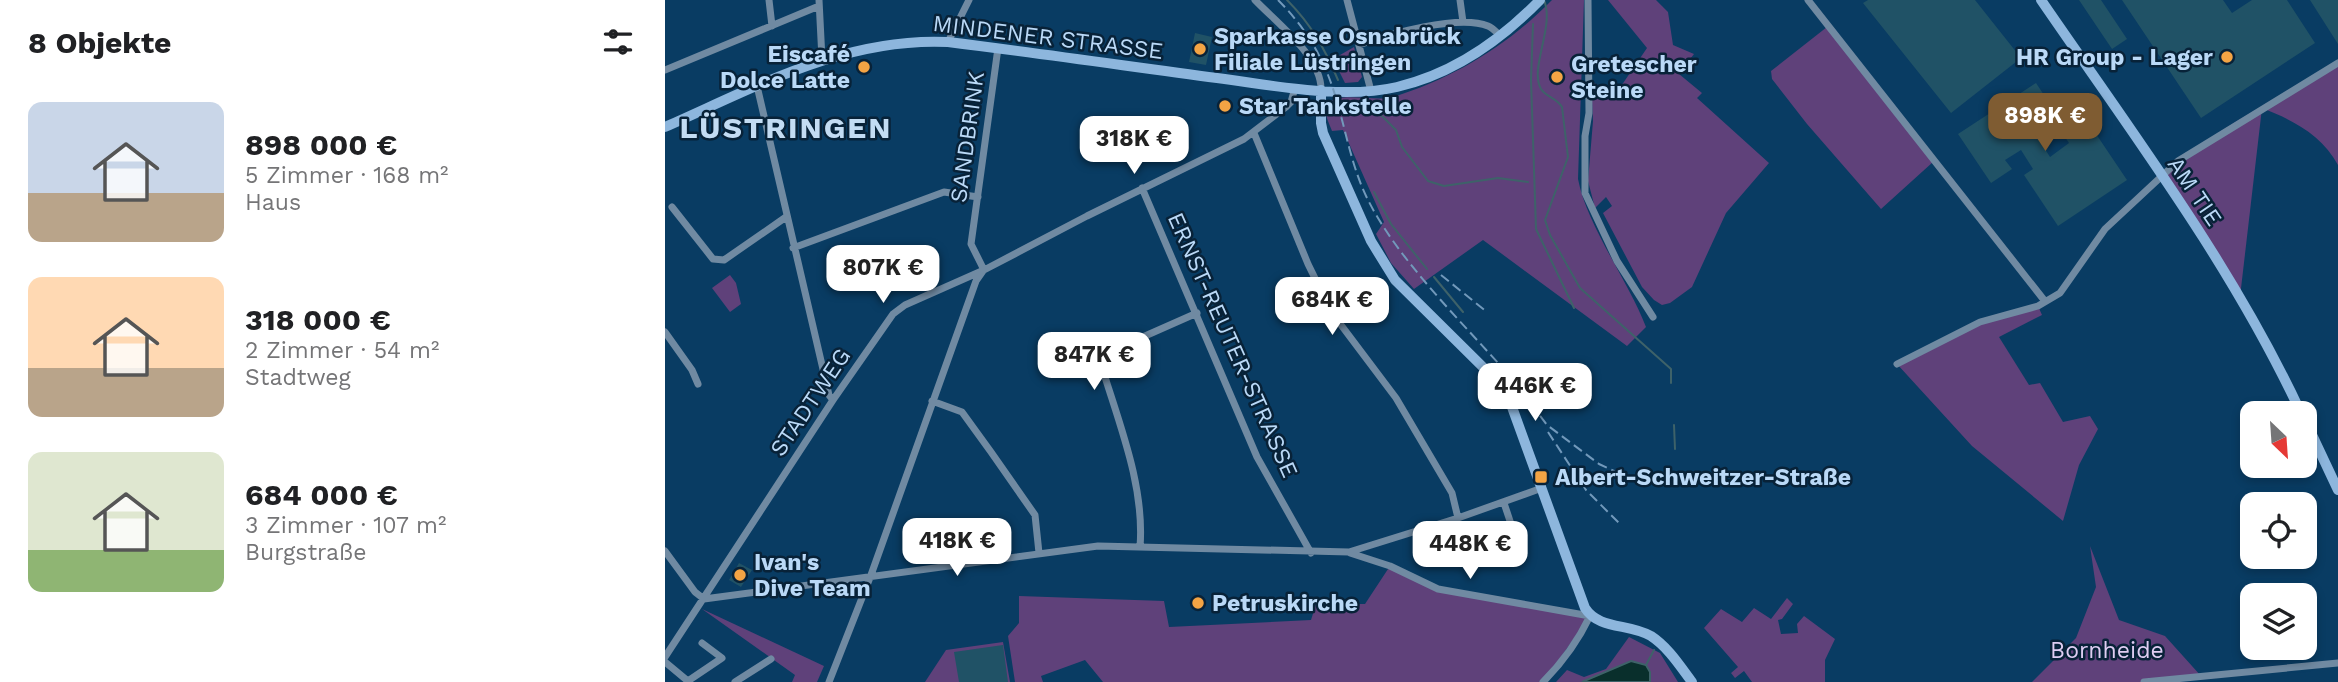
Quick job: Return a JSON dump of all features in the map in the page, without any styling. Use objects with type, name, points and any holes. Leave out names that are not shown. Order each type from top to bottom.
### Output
[{"type":"street","points":[[769,0],[772,26]]},
{"type":"street","points":[[948,42],[969,0]]},
{"type":"street","points":[[1255,0],[1313,61],[1321,78],[1323,133],[1384,265],[1406,293],[1498,384],[1515,415],[1590,616]]},
{"type":"street","points":[[1347,0],[1371,91]]},
{"type":"street","points":[[1460,0],[1463,22]]},
{"type":"street","name":"MINDENER STRASSE","points":[[665,127],[822,59],[867,46],[907,42],[948,42],[999,48],[1295,89],[1371,91],[1411,83],[1469,57],[1501,36],[1540,0]]},
{"type":"street","points":[[1587,0],[1589,113],[1585,136],[1585,193],[1618,261],[1653,317]]},
{"type":"street","points":[[1808,0],[2044,300]]},
{"type":"street","name":"AM TIE","points":[[2041,0],[2219,260],[2276,359],[2295,401]]},
{"type":"street","points":[[665,70],[772,26],[819,3],[822,59]]},
{"type":"street","points":[[1359,46],[1386,37],[1463,22],[1489,26],[1501,36]]},
{"type":"street","name":"SANDBRINK","points":[[984,270],[971,244],[999,48]]},
{"type":"street","points":[[1897,364],[1980,322],[2038,306],[2044,300],[2060,293],[2105,229],[2161,175],[2178,161],[2338,63]]},
{"type":"street","points":[[757,86],[793,248],[829,395],[833,400]]},
{"type":"street","name":"STADTWEG","points":[[665,660],[833,400],[893,314],[905,305],[984,270],[1254,133],[1291,102],[1295,89]]},
{"type":"street","points":[[1254,133],[1308,264],[1332,313],[1396,398],[1452,493],[1458,518]]},
{"type":"street","name":"ERNST-REUTER-STRASSE","points":[[1142,188],[1257,457],[1311,553]]},
{"type":"street","points":[[793,248],[944,192],[978,197]]},
{"type":"street","points":[[672,207],[713,259],[724,260],[786,217]]},
{"type":"street","points":[[829,682],[871,575],[976,281],[984,270]]},
{"type":"street","points":[[1140,547],[1142,521],[1133,477],[1100,361],[1102,355],[1197,313]]},
{"type":"street","points":[[667,337],[692,370],[698,384]]},
{"type":"street","points":[[932,401],[962,412],[991,452],[1035,515],[1039,553]]},
{"type":"street","points":[[2317,445],[2338,490]]},
{"type":"street","points":[[665,551],[695,592],[704,599],[1098,546],[1349,552],[1504,503],[1542,488]]},
{"type":"street","points":[[1504,503],[1517,542],[1516,549]]},
{"type":"street","points":[[1349,552],[1390,566],[1438,589],[1590,616],[1600,622],[1634,629],[1665,647],[1692,682]]},
{"type":"street","points":[[1543,682],[1579,639],[1590,616]]},
{"type":"street","points":[[665,660],[688,681],[722,658],[702,643]]},
{"type":"street","points":[[736,682],[771,659]]},
{"type":"street","points":[[2144,682],[2338,663]]},
{"type":"green space","points":[[1552,0],[1584,0],[1578,179],[1590,215],[1646,327],[1627,346],[1483,240],[1414,289],[1391,263],[1376,234],[1384,222],[1343,130],[1332,131],[1327,116],[1327,105],[1335,99],[1393,97],[1459,70],[1517,31]]},
{"type":"green space","points":[[1608,0],[1656,0],[1668,12],[1673,45],[1694,54],[1679,74],[1702,93],[1697,98],[1769,163],[1726,213],[1692,287],[1670,303],[1662,305],[1642,287],[1603,213],[1612,206],[1606,197],[1595,208],[1588,181],[1593,121],[1591,81],[1615,95],[1647,48]]},
{"type":"green space","points":[[1827,27],[1933,162],[1881,209],[1772,79],[1771,71]]},
{"type":"green space","points":[[1354,47],[1362,77],[1358,82],[1345,83],[1333,59]]},
{"type":"green space","points":[[2338,63],[2338,165],[2324,145],[2306,130],[2262,108],[2240,297],[2219,260],[2161,175],[2224,129]]},
{"type":"green space","points":[[730,275],[736,283],[741,304],[730,312],[712,288]]},
{"type":"green space","points":[[2038,306],[2042,315],[1999,337],[2029,385],[2040,383],[2063,422],[2090,416],[2098,429],[2079,465],[2063,521],[1972,446],[1897,364],[1980,322]]},
{"type":"green space","name":"Bornheide","points":[[2090,546],[2119,620],[2165,636],[2201,676],[2142,682],[2032,682],[2076,638],[2096,587]]},
{"type":"green space","points":[[1390,566],[1438,589],[1590,616],[1543,682],[1103,682],[1085,660],[1041,676],[1043,682],[1015,682],[1008,636],[1019,623],[1019,596],[1164,601],[1169,627],[1311,620],[1316,604],[1365,604]]},
{"type":"green space","points":[[1787,598],[1793,604],[1782,619],[1778,620],[1781,634],[1798,633],[1797,624],[1804,616],[1835,639],[1825,660],[1825,682],[1752,682],[1744,671],[1735,678],[1731,673],[1738,667],[1704,628],[1721,609],[1742,622],[1754,608],[1771,619]]},
{"type":"green space","points":[[702,609],[824,666],[817,682],[792,682],[795,675]]},
{"type":"green space","points":[[1629,637],[1660,653],[1678,682],[1650,682],[1650,672],[1631,661],[1582,682],[1556,682],[1567,670],[1584,677],[1606,669]]},
{"type":"green space","points":[[1003,642],[1010,682],[925,682],[946,650]]},
{"type":"shaded area","points":[[1631,661],[1646,665],[1650,672],[1650,682],[1582,682]]},
{"type":"building","points":[[1868,0],[1975,0],[2021,58],[1951,113],[1863,3]]},
{"type":"building","points":[[2079,0],[2101,0],[2127,39],[2112,49]]},
{"type":"building","name":"HR Group - Lager","points":[[2122,0],[2223,0],[2232,13],[2252,0],[2287,0],[2315,43],[2201,118]]},
{"type":"building","points":[[2310,0],[2338,0],[2338,44]]},
{"type":"building","name":"Sparkasse Osnabrück Filiale Lüstringen","points":[[1195,33],[1212,37],[1206,65],[1189,62]]},
{"type":"building","points":[[2036,83],[2058,116],[2067,110],[2083,134],[2092,128],[2127,180],[2058,226],[2024,175],[2033,169],[2021,150],[2005,160],[2012,169],[1991,183],[1958,134]],"holes":[[[2057,125],[2069,143],[2050,157],[2038,138]]]},
{"type":"building","name":"Ivan's Dive Team","points":[[739,563],[752,570],[741,587],[729,580]]},
{"type":"building","points":[[1003,645],[1008,682],[959,682],[954,652]]},
{"type":"waterway","points":[[1287,0],[1317,37],[1338,80]]},
{"type":"waterway","points":[[1544,0],[1547,11],[1538,80],[1543,92],[1562,107],[1568,157],[1545,220],[1550,235],[1580,288],[1671,369],[1671,383]]},
{"type":"waterway","points":[[1533,24],[1531,80],[1536,229],[1574,308]]},
{"type":"waterway","points":[[1357,102],[1383,117],[1396,130],[1402,147],[1428,181],[1444,186],[1498,178],[1528,182]]},
{"type":"waterway","points":[[1374,192],[1391,224],[1427,269]]},
{"type":"waterway","points":[[1434,277],[1463,312]]},
{"type":"waterway","points":[[1674,425],[1675,449]]},
{"type":"waterway","points":[[1646,665],[1654,650]]},
{"type":"railway","points":[[1278,0],[1307,35],[1324,65],[1361,183],[1380,221],[1431,289],[1507,373]]},
{"type":"railway","points":[[1441,275],[1487,312]]},
{"type":"railway","points":[[1513,380],[1547,425],[1599,464],[1629,478],[1682,485]]},
{"type":"railway","points":[[1548,432],[1586,490],[1619,523]]},
{"type":"place","name":"Sparkasse Osnabrück Filiale Lüstringen","points":[[1200,49]]},
{"type":"place","name":"HR Group - Lager","points":[[2227,57]]},
{"type":"place","name":"Eiscafé Dolce Latte","points":[[864,67]]},
{"type":"place","name":"Gretescher Steine","points":[[1557,77]]},
{"type":"place","name":"Star Tankstelle","points":[[1225,106]]},
{"type":"place","name":"Albert-Schweitzer-Straße","points":[[1541,477]]},
{"type":"place","name":"Ivan's Dive Team","points":[[740,575]]},
{"type":"place","name":"Petruskirche","points":[[1198,603]]},
{"type":"district","name":"LÜSTRINGEN","points":[[786,128]]}]
